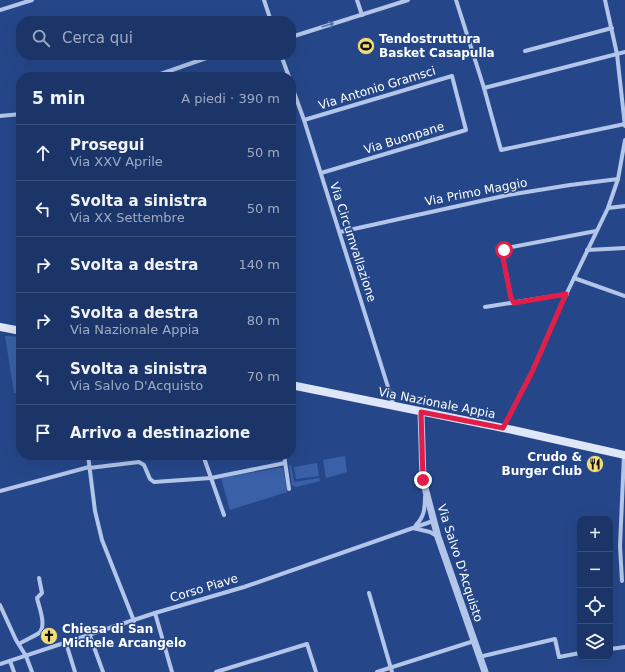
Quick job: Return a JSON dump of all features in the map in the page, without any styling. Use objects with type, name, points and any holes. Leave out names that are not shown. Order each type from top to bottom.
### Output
[{"type":"main road","points":[[0,327],[16,330]]},
{"type":"main road","name":"Via Nazionale Appia","points":[[296,386],[625,454]]},
{"type":"street","points":[[0,10],[32,0]]},
{"type":"street","points":[[264,0],[269,16]]},
{"type":"street","points":[[357,0],[362,15]]},
{"type":"street","points":[[296,35],[408,0]]},
{"type":"street","points":[[456,0],[484,88],[501,150],[625,125],[617,54],[605,0]]},
{"type":"street","points":[[525,50],[612,28]]},
{"type":"street","points":[[484,88],[625,52]]},
{"type":"street","points":[[166,72],[201,60]]},
{"type":"street","points":[[283,60],[287,72]]},
{"type":"street","name":"Via Antonio Gramsci","points":[[304,120],[452,76],[460,104]]},
{"type":"street","name":"Via Circumvallazione","points":[[296,98],[340,232],[394,406]]},
{"type":"street","name":"Via Buonpane","points":[[321,173],[466,130],[460,104]]},
{"type":"street","points":[[0,116],[16,114]]},
{"type":"street","points":[[503,428],[532,372],[566,294],[608,208],[618,179],[625,140]]},
{"type":"street","name":"Via Primo Maggio","points":[[340,232],[508,195],[618,179]]},
{"type":"street","points":[[608,208],[625,206]]},
{"type":"street","points":[[514,303],[511,298],[503,258],[504,250],[507,248],[596,231]]},
{"type":"street","points":[[587,250],[625,248]]},
{"type":"street","points":[[574,278],[625,296]]},
{"type":"street","points":[[485,307],[566,294]]},
{"type":"street","name":"Via Salvo D'Acquisto","points":[[421,412],[423,480],[425,489],[438,537],[484,672]]},
{"type":"street","points":[[622,581],[620,546],[625,454]]},
{"type":"street","points":[[88,460],[95,511],[102,540],[134,621]]},
{"type":"street","points":[[205,460],[224,515]]},
{"type":"street","points":[[285,460],[289,489]]},
{"type":"street","points":[[0,491],[89,468],[139,462],[144,465],[152,482],[211,478],[285,464]]},
{"type":"street","points":[[413,528],[421,520],[424,514],[425,489]]},
{"type":"street","name":"Corso Piave","points":[[0,664],[90,636],[155,613],[244,587],[433,521]]},
{"type":"street","points":[[413,528],[430,532],[438,537]]},
{"type":"street","points":[[19,644],[39,633],[41,629],[42,622],[37,598],[42,593],[39,578]]},
{"type":"street","points":[[368,594],[391,670]]},
{"type":"street","points":[[0,605],[26,656],[32,672]]},
{"type":"street","points":[[155,613],[172,672]]},
{"type":"street","points":[[90,636],[103,672]]},
{"type":"street","points":[[479,657],[555,639],[559,657],[577,654]]},
{"type":"street","points":[[377,672],[391,670],[474,641]]},
{"type":"street","points":[[66,643],[75,672]]},
{"type":"street","points":[[216,672],[307,644],[316,672]]},
{"type":"street","points":[[613,649],[625,647]]},
{"type":"street","points":[[10,661],[14,672]]},
{"type":"shaded area","points":[[5,336],[16,337],[16,393],[14,393]]},
{"type":"shaded area","points":[[345,456],[347,472],[326,478],[323,460]]},
{"type":"shaded area","points":[[317,463],[319,476],[296,479],[294,467]]},
{"type":"shaded area","points":[[291,465],[294,482],[319,478],[320,481],[296,487],[292,485],[289,466]]},
{"type":"shaded area","points":[[283,467],[287,492],[230,510],[221,478]]},
{"type":"place","name":"Tendostruttura Basket Casapulla","points":[[366,46]]},
{"type":"place","name":"Crudo & Burger Club","points":[[595,464]]},
{"type":"place","name":"Chiesa di San Michele Arcangelo","points":[[49,636]]},
{"type":"route","points":[[423,480],[421,412],[503,428],[532,372],[566,294],[514,303],[511,298],[503,258],[504,250]]}]
